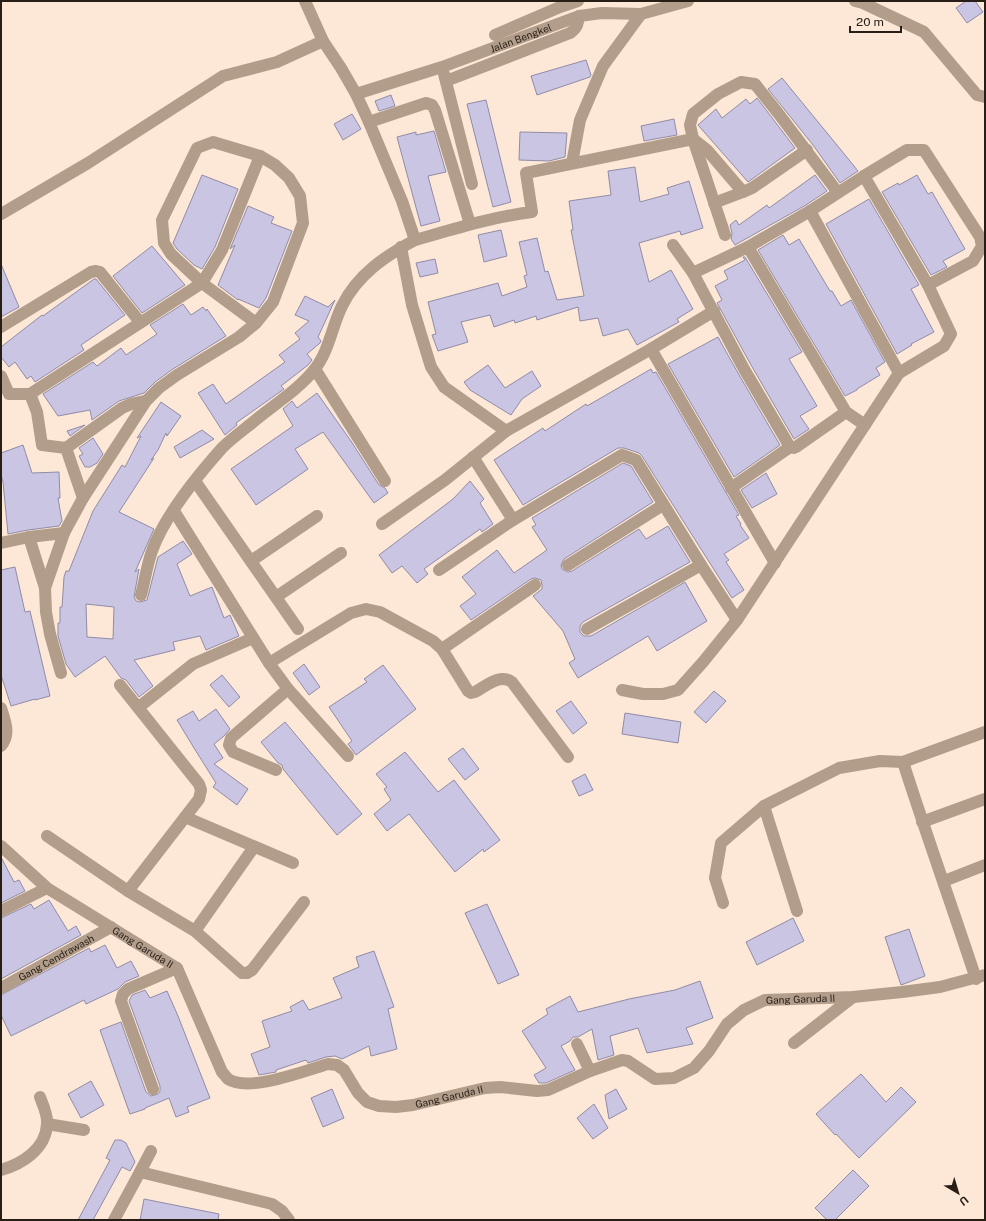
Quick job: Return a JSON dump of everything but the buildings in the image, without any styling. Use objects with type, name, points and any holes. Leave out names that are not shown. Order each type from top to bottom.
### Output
[{"type":"street","points":[[305,1],[323,41],[356,94],[369,122],[402,202],[415,240]]},
{"type":"street","points":[[495,35],[560,7],[578,1]]},
{"type":"street","name":"Jalan Bengkel","points":[[356,94],[442,67],[580,16],[602,14],[641,14],[688,1]]},
{"type":"street","points":[[861,2],[924,32],[977,95],[985,97]]},
{"type":"street","points":[[572,163],[580,120],[602,66],[641,14]]},
{"type":"street","points":[[446,81],[570,33],[575,30],[578,25],[580,16]]},
{"type":"street","points":[[1,214],[81,167],[223,76],[277,62],[323,41]]},
{"type":"street","points":[[442,67],[472,184]]},
{"type":"street","points":[[725,235],[693,139],[690,125],[693,114],[718,94],[741,82],[755,84],[807,150],[836,190]]},
{"type":"street","points":[[369,122],[426,103],[432,105],[435,110],[470,224]]},
{"type":"street","points":[[141,595],[152,551],[162,529],[195,481],[223,447],[263,413],[294,390],[315,369],[325,350],[342,306],[354,286],[383,259],[415,240],[470,224],[532,212],[526,173],[693,139],[707,150],[743,192]]},
{"type":"street","points":[[44,588],[64,533],[83,498],[146,401],[171,379],[239,337],[256,323],[272,302],[303,222],[300,196],[289,178],[275,165],[260,156],[213,142],[197,148],[162,220],[164,243],[171,254],[202,283],[256,323]]},
{"type":"street","points":[[714,203],[743,192],[807,150]]},
{"type":"street","points":[[693,273],[748,247],[810,211],[907,150],[924,150],[980,237],[982,246],[973,261],[928,285]]},
{"type":"street","points":[[1,376],[8,394],[30,394],[202,283],[222,250],[260,156]]},
{"type":"street","points":[[622,690],[643,694],[663,694],[678,690],[737,620],[899,373],[944,346],[951,334],[928,285],[864,176]]},
{"type":"street","points":[[810,211],[899,373]]},
{"type":"street","points":[[673,245],[693,273],[744,369],[790,447]]},
{"type":"street","points":[[402,247],[412,305],[431,367],[444,387],[506,431]]},
{"type":"street","points":[[748,247],[846,412],[865,426]]},
{"type":"street","points":[[1,326],[96,270],[100,272],[140,322]]},
{"type":"street","points":[[382,524],[427,494],[506,431],[651,349],[714,311]]},
{"type":"street","points":[[651,349],[775,563]]},
{"type":"street","points":[[315,369],[385,481]]},
{"type":"street","points":[[30,394],[38,412],[42,445],[66,448],[122,408],[131,404],[146,401]]},
{"type":"street","points":[[731,488],[790,447],[796,447],[846,412]]},
{"type":"street","points":[[66,448],[83,498]]},
{"type":"street","points":[[439,570],[514,520],[622,455],[636,460],[700,565],[737,620]]},
{"type":"street","points":[[473,457],[514,520]]},
{"type":"street","points":[[195,481],[298,629]]},
{"type":"street","points":[[568,565],[663,505]]},
{"type":"street","points":[[174,511],[269,663],[288,689],[348,756]]},
{"type":"street","points":[[251,561],[317,516]]},
{"type":"street","points":[[1,543],[29,537],[64,533]]},
{"type":"street","points":[[29,537],[44,588],[50,634],[61,673]]},
{"type":"street","points":[[276,597],[341,553]]},
{"type":"street","points":[[587,629],[700,565]]},
{"type":"street","points":[[442,649],[535,586]]},
{"type":"street","points":[[269,663],[351,613],[366,609],[380,612],[433,641],[442,649],[468,691],[471,693],[497,680],[507,678],[512,682],[568,757]]},
{"type":"street","points":[[139,708],[193,664],[254,638]]},
{"type":"street","points":[[120,685],[199,784],[201,790],[199,799],[128,891]]},
{"type":"street","points":[[276,770],[233,752],[229,745],[231,738],[288,689]]},
{"type":"street","points":[[1,708],[7,730],[5,742],[1,746]]},
{"type":"street","points":[[723,902],[715,878],[721,843],[764,806],[839,768],[880,761],[903,762],[985,732]]},
{"type":"street","points":[[903,762],[922,822],[980,977]]},
{"type":"street","points":[[922,822],[985,799]]},
{"type":"street","points":[[764,806],[797,911]]},
{"type":"street","points":[[185,817],[293,863]]},
{"type":"street","points":[[47,836],[128,891],[195,931],[242,973],[247,973],[252,970],[304,902]]},
{"type":"street","name":"Gang Garuda II","points":[[1,846],[47,888],[177,968],[222,1072],[229,1079],[235,1082],[266,1082],[328,1064],[337,1065],[344,1070],[358,1093],[367,1102],[379,1106],[396,1107],[413,1105],[485,1088],[500,1087],[538,1091],[548,1090],[590,1071],[622,1060],[628,1061],[655,1079],[674,1078],[694,1068],[727,1024],[744,1010],[765,1000],[853,997],[940,987],[980,977]]},
{"type":"street","points":[[195,931],[254,847]]},
{"type":"street","points":[[944,881],[985,865]]},
{"type":"street","points":[[1,911],[47,888]]},
{"type":"street","name":"Gang Cendrawash","points":[[1,988],[112,927]]},
{"type":"street","points":[[153,1090],[121,1001],[123,994],[128,989],[177,968]]},
{"type":"street","points":[[794,1043],[853,997]]},
{"type":"street","points":[[577,1044],[590,1071]]},
{"type":"street","points":[[1,1170],[15,1166],[34,1153],[44,1138],[47,1124],[45,1110],[40,1097]]},
{"type":"street","points":[[47,1124],[84,1130]]},
{"type":"street","points":[[114,1220],[151,1151]]},
{"type":"street","points":[[140,1172],[272,1204],[282,1211],[289,1220]]}]
